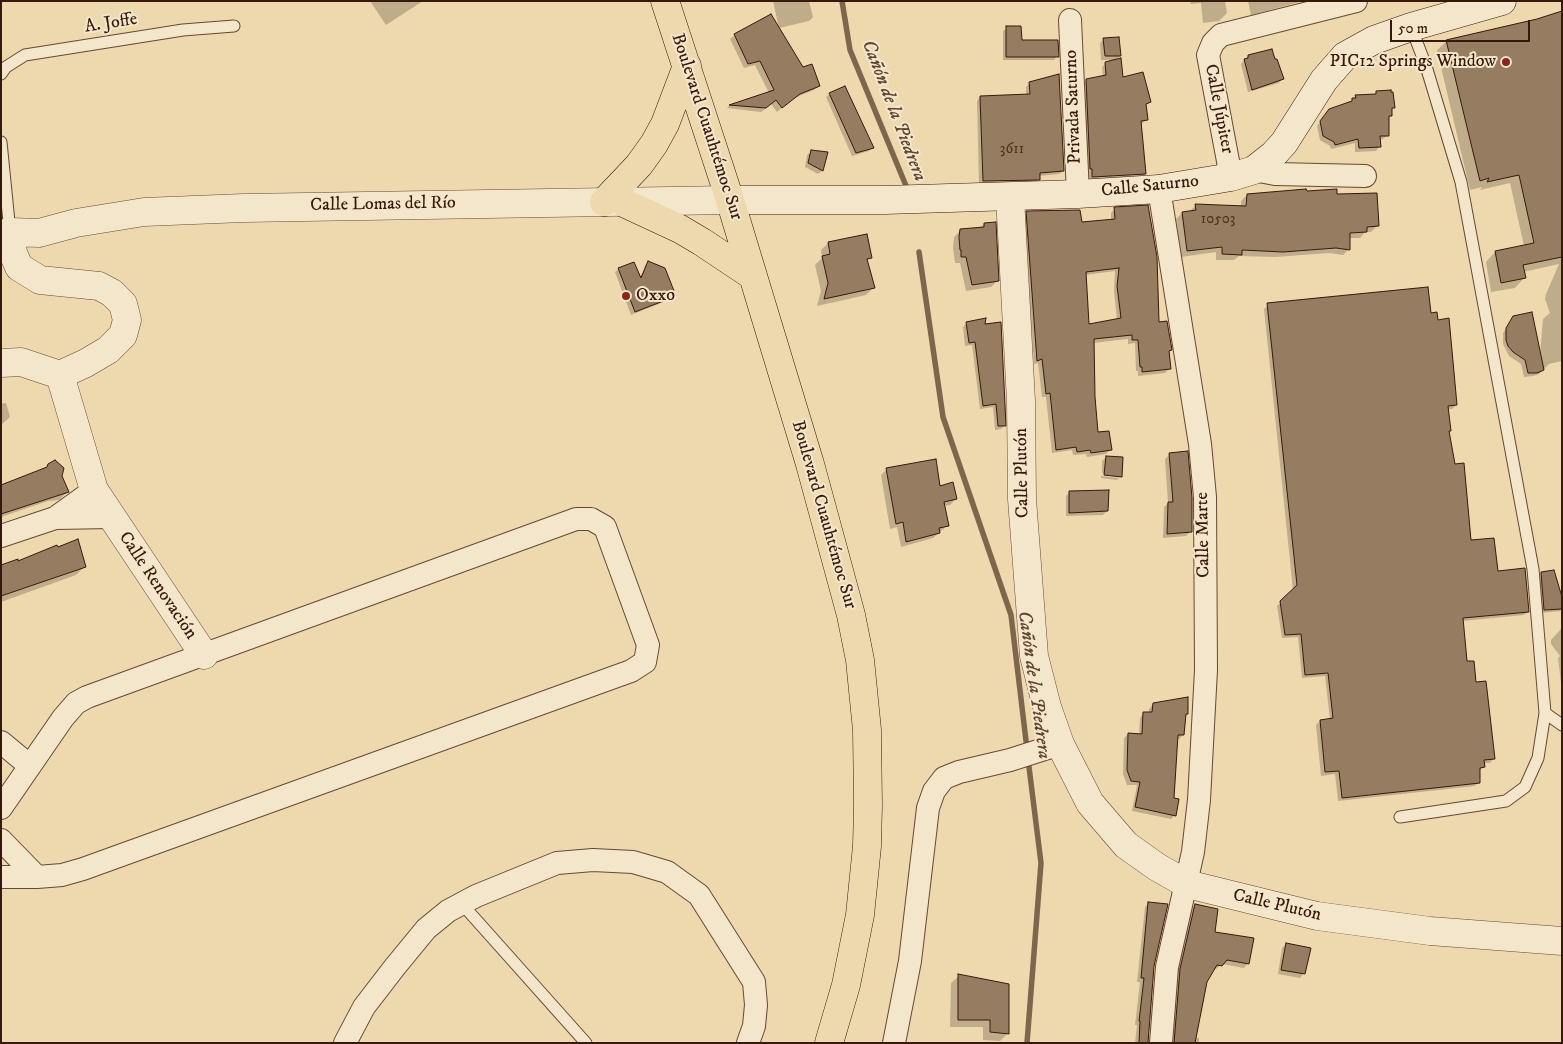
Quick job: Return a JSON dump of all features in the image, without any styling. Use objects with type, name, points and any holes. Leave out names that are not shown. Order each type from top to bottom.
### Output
[{"type":"main road","name":"Boulevard Cuauhtémoc Sur","points":[[665,1],[730,200],[810,464],[851,615],[860,660],[868,759],[867,846],[860,915],[846,985],[830,1043]]},
{"type":"main road","points":[[687,66],[665,124],[654,144],[614,202],[702,242],[753,276]]},
{"type":"street","name":"Calle Júpiter","points":[[1242,174],[1208,55],[1212,43],[1221,35],[1356,1]]},
{"type":"street","points":[[1242,174],[1284,144],[1324,80],[1346,56],[1374,40],[1500,1]]},
{"type":"street","name":"Privada Saturno","points":[[1070,20],[1078,194]]},
{"type":"street","points":[[1242,174],[1365,176]]},
{"type":"street","name":"Calle Saturno","points":[[730,200],[885,200],[1078,194],[1159,189],[1242,174]]},
{"type":"street","name":"Calle Marte","points":[[1159,189],[1200,444],[1204,497],[1206,670],[1199,800],[1193,852],[1167,967],[1161,1043]]},
{"type":"street","name":"Calle Plutón","points":[[1010,197],[1021,401],[1022,499],[1034,656],[1047,707],[1048,748],[1090,803],[1126,845],[1157,867],[1187,884],[1317,916],[1430,931],[1562,941]]},
{"type":"street","name":"Calle Lomas del Río","points":[[6,244],[76,223],[144,212],[254,207],[730,200]]},
{"type":"street","points":[[6,244],[19,267],[40,280],[99,286],[112,293],[123,304],[127,320],[123,335],[108,350],[60,375],[8,366]]},
{"type":"street","name":"Calle Renovación","points":[[60,375],[94,490],[204,654]]},
{"type":"street","name":"Calle Renovación","points":[[1,536],[55,518],[94,490]]},
{"type":"street","name":"Calle Renovación","points":[[55,518],[111,517]]},
{"type":"street","points":[[1,808],[63,718],[76,703],[87,697],[576,519],[591,519],[605,527],[648,645],[645,662],[630,671],[83,870],[62,875],[1,877]]},
{"type":"street","points":[[1,742],[30,766]]},
{"type":"street","points":[[894,1043],[910,961],[928,808],[934,791],[944,778],[959,772],[1010,760],[1048,748]]},
{"type":"street","points":[[1,840],[37,877]]},
{"type":"street","points":[[345,1043],[364,1008],[394,968],[426,929],[448,911],[476,896],[557,863],[593,860],[633,862],[667,872],[699,895],[754,982],[756,1005],[754,1026],[748,1043]]},
{"type":"lane","name":"A. Joffe","points":[[1,74],[6,67],[25,55],[183,30],[234,26]]},
{"type":"lane","points":[[1400,817],[1506,801],[1525,787],[1538,758],[1545,713],[1533,569],[1462,182],[1426,66],[1411,27]]},
{"type":"lane","points":[[1,142],[6,244]]},
{"type":"lane","points":[[1545,713],[1562,725]]},
{"type":"lane","points":[[462,904],[586,1043]]},
{"type":"building","points":[[1562,11],[1562,257],[1523,265],[1526,278],[1501,283],[1495,251],[1534,243],[1519,175],[1487,182],[1489,178],[1480,181],[1446,40],[1537,19]]},
{"type":"building","points":[[771,14],[803,67],[812,64],[820,86],[800,94],[782,108],[776,100],[766,108],[729,105],[774,90],[760,61],[748,64],[734,34]]},
{"type":"building","points":[[1006,26],[1021,26],[1022,40],[1058,40],[1059,57],[1006,57]]},
{"type":"building","points":[[1119,37],[1121,56],[1105,56],[1103,38]]},
{"type":"building","points":[[1272,49],[1284,79],[1252,90],[1244,59],[1248,58],[1248,55]]},
{"type":"building","points":[[1121,58],[1123,77],[1143,72],[1151,102],[1146,104],[1148,120],[1141,121],[1146,174],[1092,177],[1092,169],[1090,169],[1086,79],[1106,75],[1105,62]]},
{"type":"building","points":[[1059,74],[1064,171],[1040,173],[1040,180],[983,181],[980,96],[1030,94],[1029,82]]},
{"type":"building","points":[[845,86],[874,148],[856,153],[829,93]]},
{"type":"building","points":[[1391,90],[1393,92],[1395,108],[1392,108],[1392,116],[1389,116],[1389,136],[1380,136],[1381,147],[1359,148],[1358,139],[1335,145],[1334,142],[1323,136],[1320,121],[1329,109],[1352,101],[1352,98],[1356,98],[1355,95],[1376,94],[1376,91]]},
{"type":"building","points":[[811,150],[828,152],[823,171],[808,163]]},
{"type":"building","points":[[1306,189],[1307,191],[1337,189],[1337,194],[1377,193],[1379,226],[1367,227],[1367,232],[1350,233],[1350,250],[1336,248],[1283,252],[1242,250],[1242,255],[1222,254],[1222,247],[1187,251],[1182,212],[1196,210],[1195,204],[1246,206],[1247,194]]},
{"type":"building","points":[[1148,205],[1157,257],[1159,322],[1167,321],[1172,350],[1169,351],[1171,369],[1142,372],[1138,340],[1132,340],[1132,335],[1094,339],[1098,432],[1109,431],[1112,450],[1091,453],[1090,450],[1077,452],[1076,447],[1056,450],[1050,393],[1046,394],[1042,359],[1037,361],[1026,211],[1080,210],[1082,222],[1115,219],[1114,207]],"holes":[[[1119,268],[1117,286],[1121,318],[1089,324],[1086,272]]]},
{"type":"building","points":[[996,222],[999,281],[972,285],[966,257],[961,257],[960,229],[984,227],[984,223]]},
{"type":"building","points":[[867,234],[872,258],[867,259],[875,288],[824,299],[828,283],[822,256],[830,254],[828,242]]},
{"type":"building","points":[[648,261],[665,268],[676,296],[635,312],[618,268],[634,262],[641,278]]},
{"type":"building","points":[[1428,287],[1431,313],[1437,312],[1438,320],[1449,318],[1457,405],[1448,406],[1451,431],[1449,431],[1455,464],[1464,463],[1471,540],[1494,538],[1498,571],[1525,568],[1529,612],[1463,618],[1467,661],[1474,661],[1476,682],[1486,681],[1495,759],[1484,760],[1485,767],[1480,768],[1480,783],[1342,798],[1339,771],[1325,772],[1320,720],[1333,718],[1328,673],[1305,675],[1301,634],[1285,635],[1280,601],[1297,585],[1267,303]]},
{"type":"building","points":[[1532,312],[1544,370],[1537,373],[1528,373],[1525,360],[1513,352],[1506,340],[1506,328],[1513,316]]},
{"type":"building","points":[[986,318],[985,324],[1001,322],[1006,426],[998,426],[996,404],[983,406],[975,342],[969,343],[966,322]]},
{"type":"building","points":[[1188,451],[1192,498],[1192,532],[1167,534],[1168,502],[1173,502],[1169,453]]},
{"type":"building","points":[[1106,456],[1123,457],[1122,477],[1104,475]]},
{"type":"building","points":[[936,459],[940,486],[953,482],[957,499],[944,502],[949,526],[939,528],[940,533],[906,542],[903,522],[896,524],[886,468]]},
{"type":"building","points":[[55,460],[64,468],[62,476],[69,492],[1,514],[1,485],[47,467],[48,464]]},
{"type":"building","points":[[1109,490],[1108,511],[1069,513],[1069,491]]},
{"type":"building","points":[[78,539],[86,567],[1,596],[1,565],[18,559],[18,561],[57,545],[58,547]]},
{"type":"building","points":[[1554,570],[1562,597],[1562,609],[1544,610],[1541,572]]},
{"type":"building","points":[[1188,697],[1188,714],[1186,714],[1184,735],[1178,735],[1174,798],[1179,799],[1176,816],[1135,807],[1140,782],[1131,781],[1127,770],[1128,733],[1142,734],[1143,712],[1152,712],[1153,703]]},
{"type":"building","points":[[1148,902],[1168,904],[1154,966],[1148,1043],[1139,1043],[1139,1021],[1144,978],[1141,978]]},
{"type":"building","points":[[1195,904],[1218,909],[1215,932],[1254,938],[1249,964],[1227,960],[1222,966],[1217,965],[1207,982],[1195,1043],[1174,1043],[1180,969]]},
{"type":"building","points":[[1286,943],[1311,948],[1305,974],[1281,970]]},
{"type":"building","points":[[958,974],[1009,984],[1009,1034],[990,1032],[990,1020],[958,1020]]},
{"type":"waterway","name":"Cañón de la Piedrera","points":[[842,1],[850,50],[909,193]]},
{"type":"waterway","name":"Cañón de la Piedrera","points":[[919,252],[943,417],[1011,615],[1027,749]]},
{"type":"waterway","name":"Cañón de la Piedrera","points":[[1027,1043],[1041,863],[1028,759]]},
{"type":"place","name":"PIC12 Springs Window","points":[[1506,62]]},
{"type":"place","name":"Oxxo","points":[[626,296]]}]
